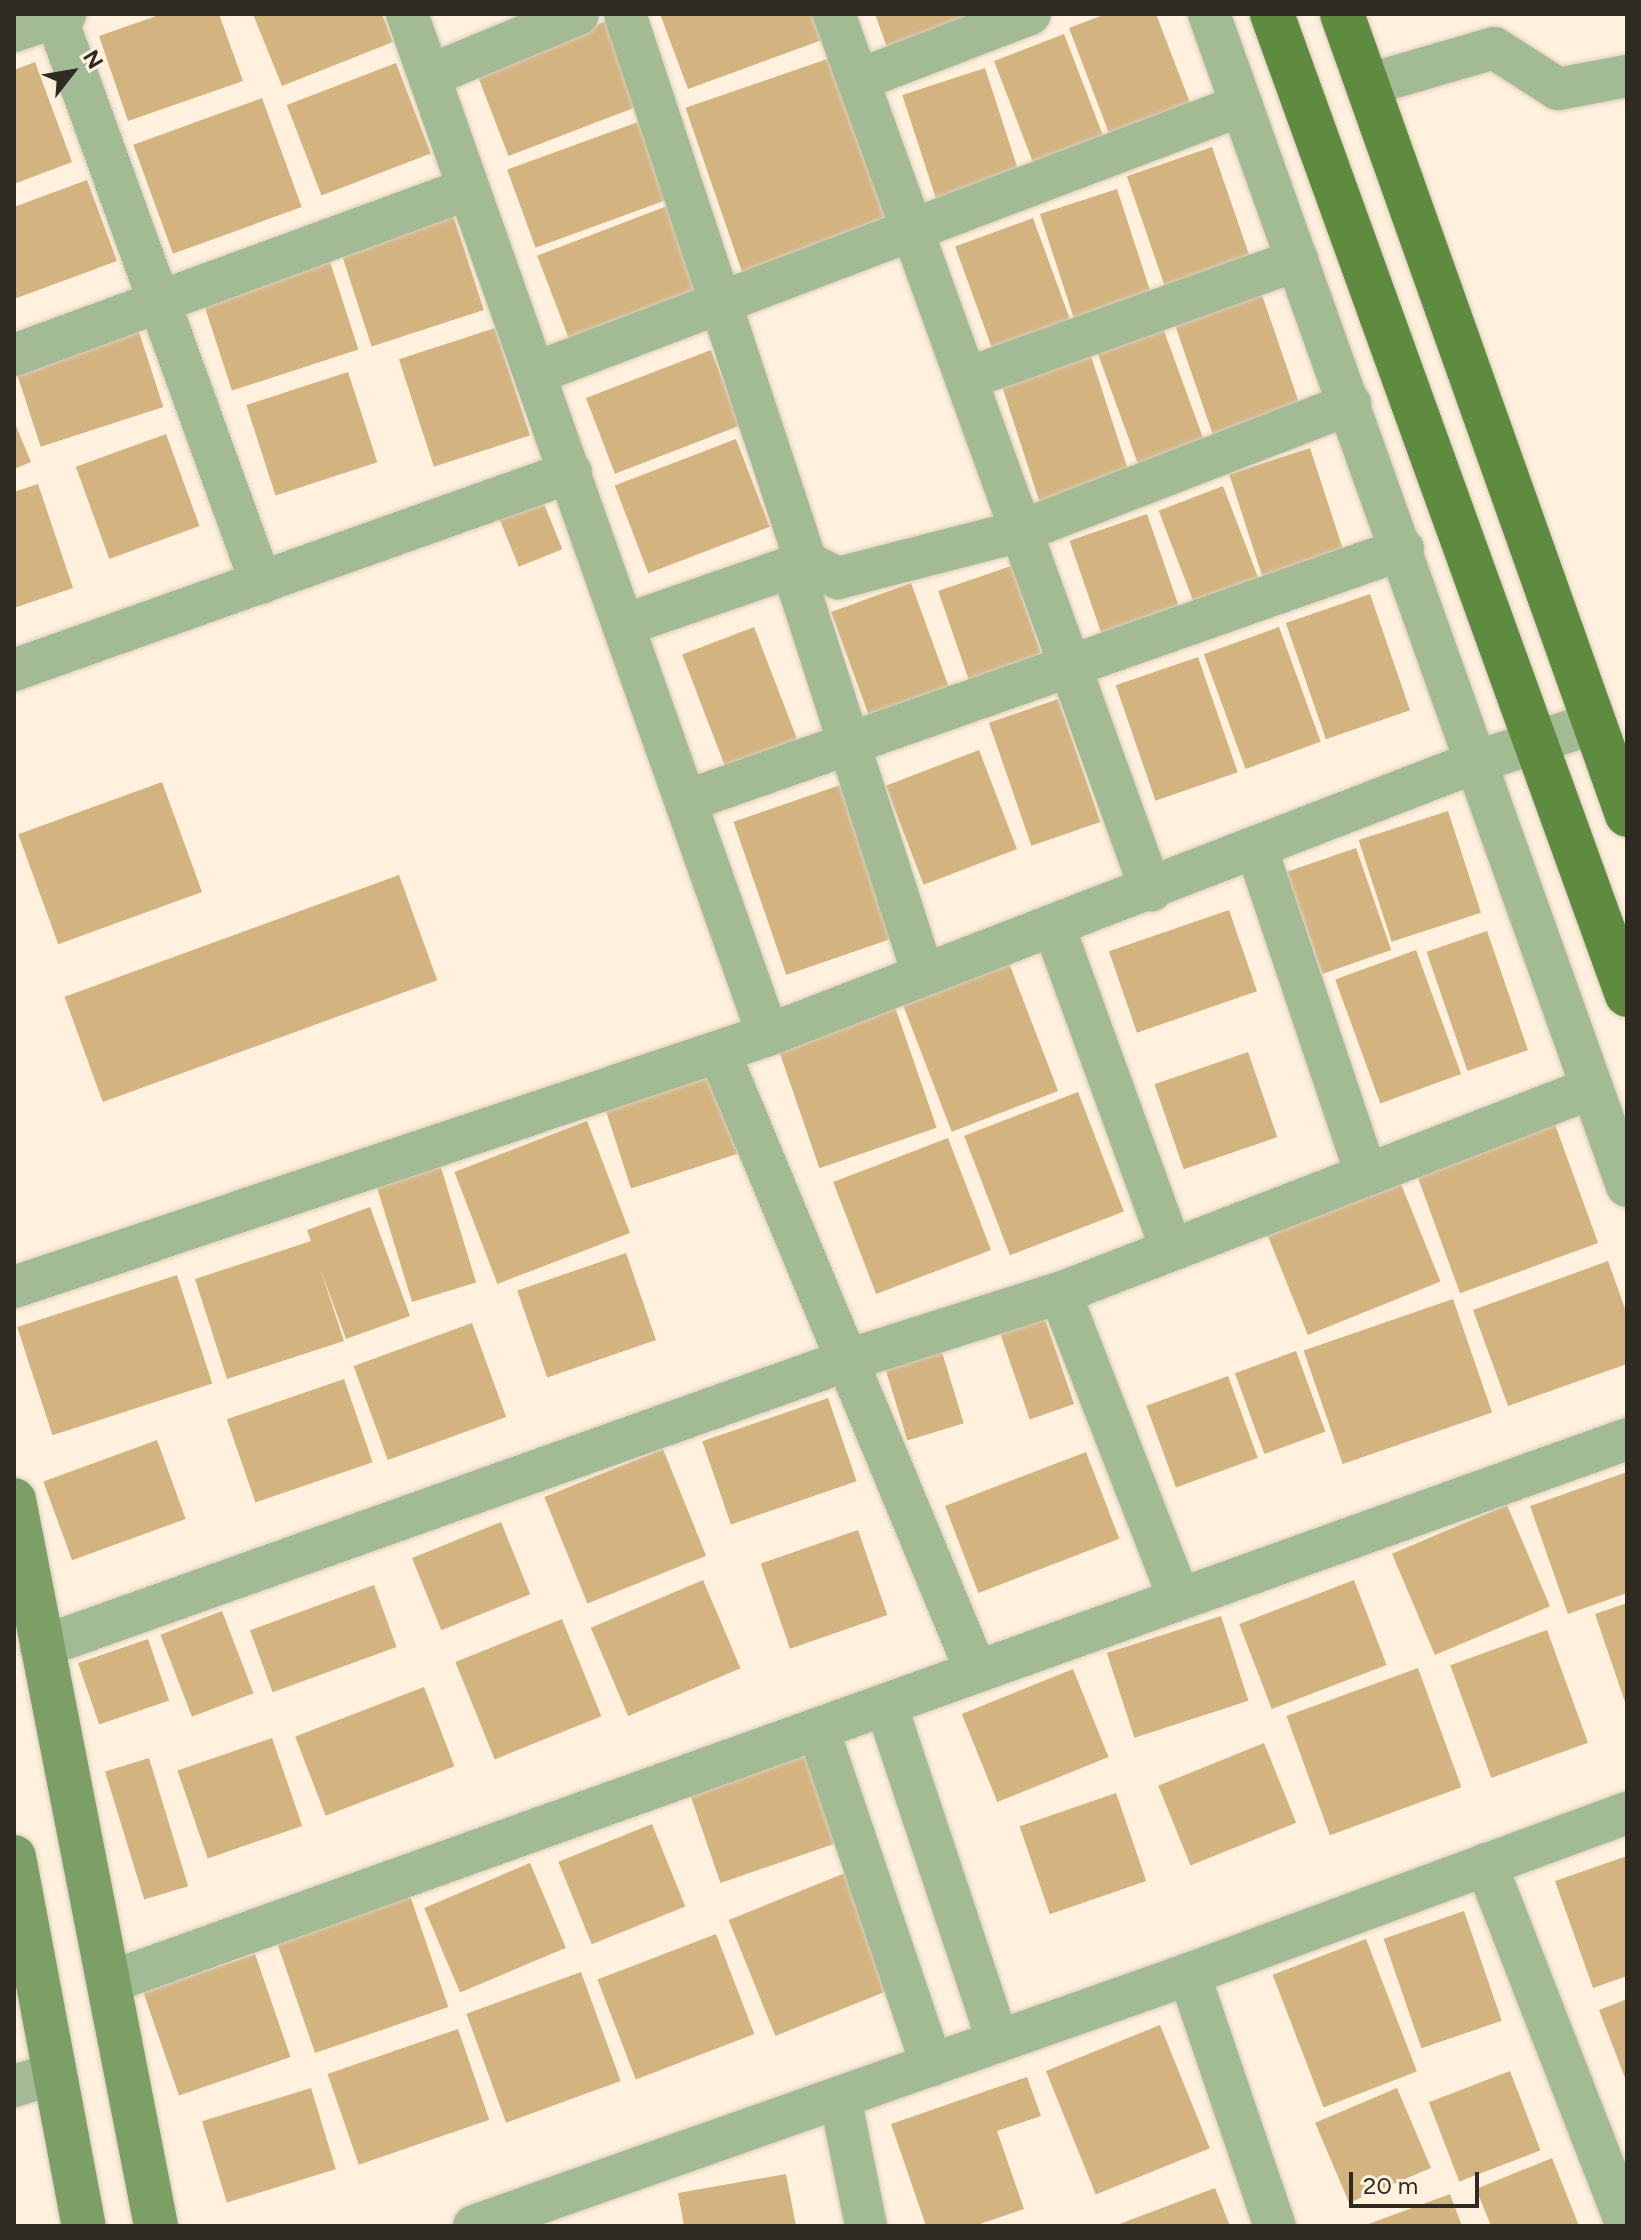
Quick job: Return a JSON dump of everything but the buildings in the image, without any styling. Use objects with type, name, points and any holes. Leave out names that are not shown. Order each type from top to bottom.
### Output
[{"type":"main road","points":[[1272,14],[1627,995]]},
{"type":"main road","points":[[1342,14],[1627,815]]},
{"type":"main road","points":[[14,1500],[156,2226]]},
{"type":"main road","points":[[14,1857],[34,2080],[84,2226]]},
{"type":"street","points":[[407,14],[768,1035]]},
{"type":"street","points":[[431,75],[491,30],[578,14]]},
{"type":"street","points":[[625,14],[725,304],[806,562],[800,591],[923,973]]},
{"type":"street","points":[[834,14],[1151,890]]},
{"type":"street","points":[[858,80],[1030,14]]},
{"type":"street","points":[[1209,14],[1403,549],[1627,1186]]},
{"type":"street","points":[[14,31],[60,16],[157,303],[261,583]]},
{"type":"street","points":[[1367,85],[1494,48],[1558,89],[1627,76]]},
{"type":"street","points":[[535,373],[725,304],[1242,105]]},
{"type":"street","points":[[14,355],[467,189]]},
{"type":"street","points":[[968,378],[1297,260]]},
{"type":"street","points":[[624,625],[806,562],[838,578],[1021,531],[1350,404]]},
{"type":"street","points":[[14,670],[571,472]]},
{"type":"street","points":[[686,801],[1403,549]]},
{"type":"street","points":[[14,1287],[768,1035],[923,973],[1151,890],[1476,762],[1594,723]]},
{"type":"street","points":[[1256,847],[1366,1173]]},
{"type":"street","points":[[1054,927],[1171,1248]]},
{"type":"street","points":[[719,1052],[976,1671]]},
{"type":"street","points":[[41,1647],[845,1361],[1060,1293],[1592,1088]]},
{"type":"street","points":[[1060,1293],[1179,1598]]},
{"type":"street","points":[[110,1982],[1627,1439]]},
{"type":"street","points":[[886,1705],[998,2041]]},
{"type":"street","points":[[818,1729],[932,2065]]},
{"type":"street","points":[[474,2226],[515,2219],[840,2097],[1189,1974],[1627,1813]]},
{"type":"street","points":[[1486,1864],[1627,2226]]},
{"type":"street","points":[[1189,1974],[1275,2226]]},
{"type":"street","points":[[840,2097],[866,2226]]}]
